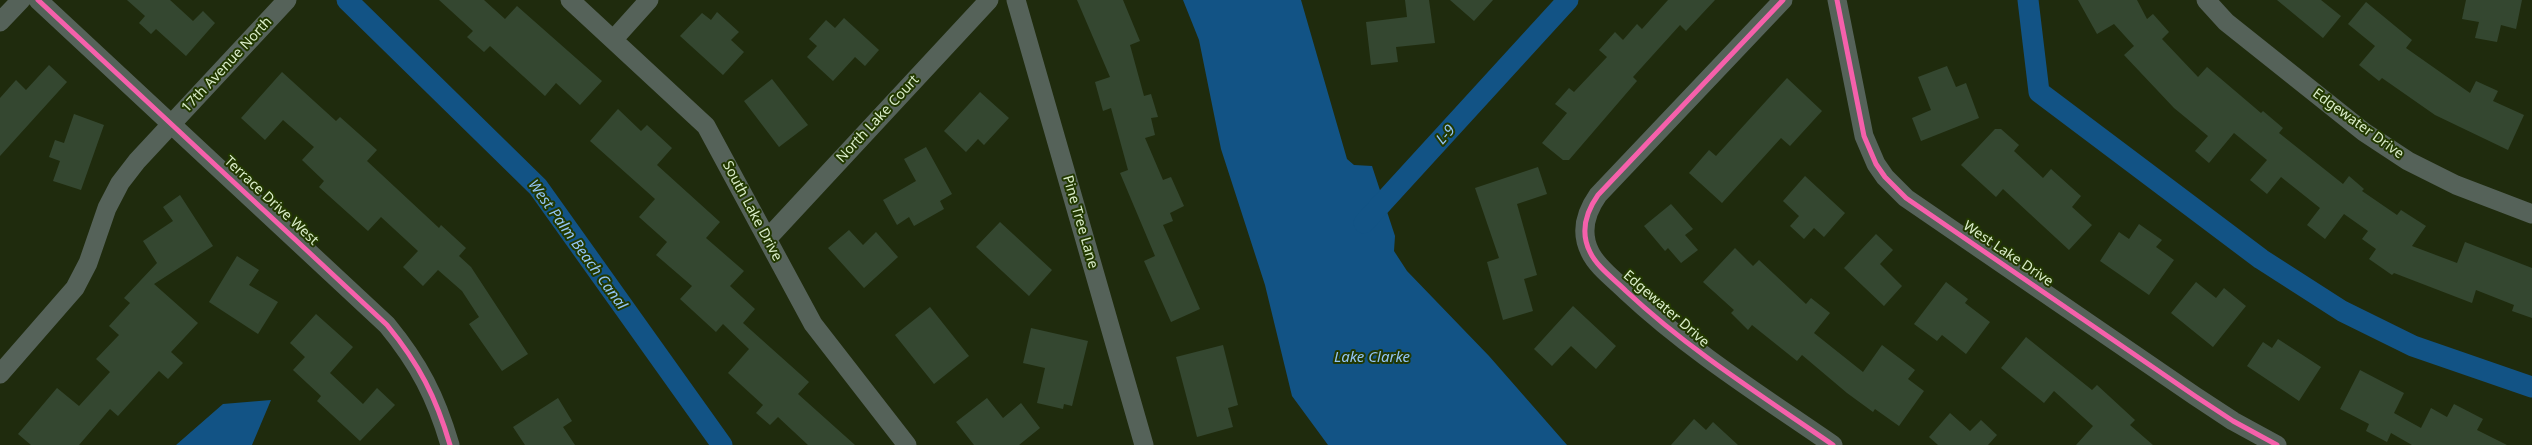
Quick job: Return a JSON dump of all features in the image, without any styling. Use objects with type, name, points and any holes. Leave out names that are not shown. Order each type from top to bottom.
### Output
[{"type":"street","points":[[0,22],[21,0]]},
{"type":"street","name":"Terrace Drive West","points":[[38,0],[387,325],[409,351],[427,380],[440,411],[450,445]]},
{"type":"street","name":"17th Avenue North","points":[[0,374],[75,288],[88,263],[107,208],[120,183],[287,0]]},
{"type":"street","name":"South Lake Drive","points":[[570,0],[706,126],[813,324],[907,445]]},
{"type":"street","points":[[612,40],[649,0]]},
{"type":"street","name":"North Lake Court","points":[[767,239],[989,0]]},
{"type":"street","name":"Pine Tree Lane","points":[[1016,0],[1144,445]]},
{"type":"street","name":"Edgewater Drive","points":[[1783,0],[1598,195],[1589,208],[1585,222],[1585,238],[1590,252],[1598,265],[1688,346],[1833,445]]},
{"type":"street","name":"West Lake Drive","points":[[1837,0],[1864,136],[1876,164],[1895,188],[1906,198],[2195,396],[2277,445]]},
{"type":"street","name":"Edgewater Drive","points":[[2206,0],[2226,22],[2379,141],[2408,161],[2456,185],[2532,214]]},
{"type":"water","name":"Lake Clarke","points":[[1183,0],[1301,0],[1347,159],[1354,165],[1372,166],[1395,236],[1394,251],[1407,271],[1489,356],[1567,445],[1328,445],[1292,396],[1265,285],[1221,149],[1199,40]]},
{"type":"water","points":[[271,400],[252,445],[176,445],[223,404]]},
{"type":"building","points":[[127,0],[170,0],[193,21],[203,11],[215,23],[186,56],[156,29],[151,34],[139,23],[145,16]]},
{"type":"building","points":[[439,0],[484,0],[505,19],[517,6],[602,81],[580,105],[556,83],[545,96],[490,46],[484,52],[467,37],[473,31]]},
{"type":"building","points":[[1077,0],[1123,0],[1140,41],[1130,45],[1144,96],[1151,94],[1158,117],[1151,118],[1155,135],[1145,138],[1163,180],[1171,177],[1184,206],[1170,213],[1173,221],[1163,225],[1200,309],[1171,322],[1144,261],[1155,256],[1120,173],[1128,170],[1111,108],[1103,111],[1095,82],[1110,77]]},
{"type":"building","points":[[1405,0],[1429,0],[1435,43],[1396,47],[1398,62],[1371,65],[1366,22],[1407,17]]},
{"type":"building","points":[[1450,0],[1493,0],[1474,21]]},
{"type":"building","points":[[1668,0],[1715,0],[1686,31],[1680,25],[1633,77],[1637,81],[1569,160],[1563,160],[1542,143],[1567,113],[1555,104],[1569,88],[1574,92],[1607,57],[1599,50],[1615,32],[1623,40],[1637,24],[1642,29]]},
{"type":"building","points":[[2078,0],[2137,0],[2147,19],[2153,14],[2169,32],[2162,39],[2198,77],[2207,67],[2261,113],[2263,111],[2283,128],[2279,133],[2343,184],[2349,176],[2364,189],[2362,191],[2397,215],[2401,210],[2426,226],[2412,246],[2457,263],[2465,242],[2532,268],[2532,318],[2512,311],[2514,305],[2476,290],[2472,303],[2394,273],[2392,275],[2369,259],[2376,249],[2362,239],[2368,231],[2344,214],[2325,239],[2307,225],[2320,208],[2281,177],[2267,194],[2250,180],[2267,160],[2234,133],[2209,163],[2195,151],[2208,136],[2174,108],[2124,55],[2134,46],[2114,24],[2097,34]]},
{"type":"building","points":[[2277,0],[2321,0],[2341,16],[2323,38]]},
{"type":"building","points":[[2466,0],[2522,0],[2516,29],[2501,25],[2497,42],[2475,38],[2479,22],[2462,19]]},
{"type":"building","points":[[2366,2],[2412,40],[2406,48],[2470,93],[2476,81],[2498,91],[2493,101],[2524,115],[2508,150],[2435,115],[2382,78],[2379,81],[2359,65],[2375,46],[2348,24]]},
{"type":"building","points":[[717,12],[739,32],[731,40],[744,52],[723,75],[680,36],[702,13],[711,20]]},
{"type":"building","points":[[844,18],[879,50],[865,66],[855,57],[833,81],[807,57],[817,46],[809,39],[826,20],[835,28]]},
{"type":"building","points":[[49,65],[67,82],[0,156],[0,98],[16,80],[26,90]]},
{"type":"building","points":[[1947,66],[1956,87],[1966,83],[1979,118],[1921,141],[1912,118],[1931,110],[1918,77]]},
{"type":"building","points":[[282,72],[336,121],[340,117],[377,150],[367,161],[439,228],[441,225],[466,248],[459,256],[471,267],[528,354],[502,371],[469,324],[479,317],[462,291],[438,270],[423,286],[403,267],[418,251],[381,217],[368,231],[319,187],[324,181],[302,160],[314,147],[283,120],[265,140],[241,118]]},
{"type":"building","points":[[1787,78],[1822,111],[1790,146],[1781,138],[1722,203],[1689,173],[1709,150],[1716,156]]},
{"type":"building","points":[[772,79],[808,125],[779,147],[744,101]]},
{"type":"building","points":[[980,92],[1009,118],[984,145],[978,139],[966,152],[944,131]]},
{"type":"building","points":[[618,109],[641,131],[647,125],[672,148],[657,165],[720,222],[706,238],[744,271],[730,286],[755,309],[743,323],[809,382],[798,394],[855,445],[808,445],[778,417],[770,425],[756,413],[763,405],[728,373],[749,349],[723,324],[716,332],[680,299],[692,286],[656,255],[667,242],[639,217],[655,199],[590,141]]},
{"type":"building","points":[[74,114],[104,125],[81,190],[53,181],[60,161],[49,157],[55,140],[64,143]]},
{"type":"building","points":[[1995,129],[2001,129],[2019,145],[2014,151],[2043,178],[2051,169],[2081,196],[2072,207],[2092,225],[2069,250],[2003,189],[1996,197],[1961,165]]},
{"type":"building","points":[[926,147],[952,194],[940,201],[944,209],[914,226],[909,217],[897,225],[883,200],[916,181],[904,159]]},
{"type":"building","points":[[1538,167],[1547,194],[1517,204],[1537,275],[1524,279],[1533,311],[1503,320],[1487,262],[1499,258],[1475,188]]},
{"type":"building","points":[[1805,176],[1845,213],[1824,237],[1814,228],[1804,239],[1790,226],[1799,216],[1783,201]]},
{"type":"building","points":[[180,195],[213,246],[154,284],[198,323],[171,352],[183,363],[168,379],[159,371],[118,416],[110,409],[79,445],[31,445],[18,434],[57,388],[79,406],[110,372],[96,359],[119,335],[109,326],[130,303],[124,298],[157,263],[143,241],[173,221],[163,207]]},
{"type":"building","points":[[1671,204],[1693,229],[1685,235],[1698,250],[1681,263],[1668,248],[1665,251],[1644,226]]},
{"type":"building","points":[[1000,222],[1052,270],[1029,296],[976,247]]},
{"type":"building","points":[[2139,224],[2162,240],[2156,247],[2174,260],[2149,295],[2100,261],[2119,232],[2129,239]]},
{"type":"building","points":[[849,230],[863,245],[876,232],[898,257],[864,288],[828,248]]},
{"type":"building","points":[[1876,234],[1893,250],[1880,264],[1902,286],[1884,306],[1844,268]]},
{"type":"building","points":[[1735,248],[1753,266],[1759,260],[1806,304],[1811,298],[1830,313],[1814,333],[1863,372],[1882,345],[1915,370],[1908,379],[1924,391],[1899,426],[1875,409],[1873,412],[1847,393],[1802,355],[1797,361],[1752,325],[1748,330],[1731,313],[1734,310],[1703,282]]},
{"type":"building","points":[[237,256],[259,270],[249,285],[278,302],[258,334],[209,302]]},
{"type":"building","points":[[1946,282],[1968,299],[1965,303],[1990,322],[1966,354],[1942,335],[1937,341],[1914,324]]},
{"type":"building","points":[[2196,282],[2216,298],[2224,288],[2246,306],[2213,347],[2171,313]]},
{"type":"building","points":[[1573,306],[1616,346],[1596,369],[1571,346],[1552,366],[1534,349]]},
{"type":"building","points":[[930,307],[969,356],[934,384],[895,335]]},
{"type":"building","points":[[316,314],[353,347],[330,373],[363,404],[377,388],[395,405],[360,441],[317,401],[321,396],[293,370],[305,357],[290,343]]},
{"type":"building","points":[[1031,328],[1088,341],[1072,406],[1064,404],[1063,409],[1037,403],[1045,368],[1023,363]]},
{"type":"building","points":[[2026,337],[2092,390],[2097,385],[2135,420],[2130,425],[2153,445],[2076,445],[2093,426],[2054,391],[2044,403],[2001,368]]},
{"type":"building","points":[[2278,339],[2321,367],[2299,401],[2247,366],[2263,342],[2272,348]]},
{"type":"building","points":[[1223,345],[1238,405],[1228,408],[1233,427],[1197,437],[1176,357]]},
{"type":"building","points":[[2360,370],[2404,393],[2394,413],[2421,428],[2431,408],[2447,417],[2454,404],[2483,419],[2477,430],[2507,445],[2412,445],[2391,433],[2387,442],[2366,431],[2369,424],[2340,409]]},
{"type":"building","points":[[558,398],[572,421],[563,427],[575,445],[525,445],[513,427]]},
{"type":"building","points":[[987,398],[1003,418],[1021,403],[1040,428],[1019,445],[974,445],[956,422]]},
{"type":"building","points":[[1950,413],[1970,431],[1981,420],[1997,435],[1988,445],[1938,445],[1929,437]]},
{"type":"building","points":[[1694,419],[1706,430],[1713,422],[1738,445],[1671,445]]},
{"type":"waterway","name":"West Palm Beach Canal","points":[[347,0],[538,187],[722,445]]},
{"type":"waterway","name":"L-9","points":[[1364,223],[1568,0]]},
{"type":"waterway","points":[[2028,0],[2039,92],[2261,259],[2342,311],[2413,346],[2532,387]]},
{"type":"cycle path","points":[[38,0],[387,325],[408,353],[425,382],[439,411],[450,445]]},
{"type":"cycle path","points":[[1783,0],[1598,195],[1590,208],[1586,222],[1585,237],[1590,252],[1597,263],[1650,313],[1726,372],[1833,445]]},
{"type":"cycle path","points":[[1837,0],[1864,136],[1876,164],[1885,177],[1906,198],[2195,396],[2233,421],[2277,445]]}]
